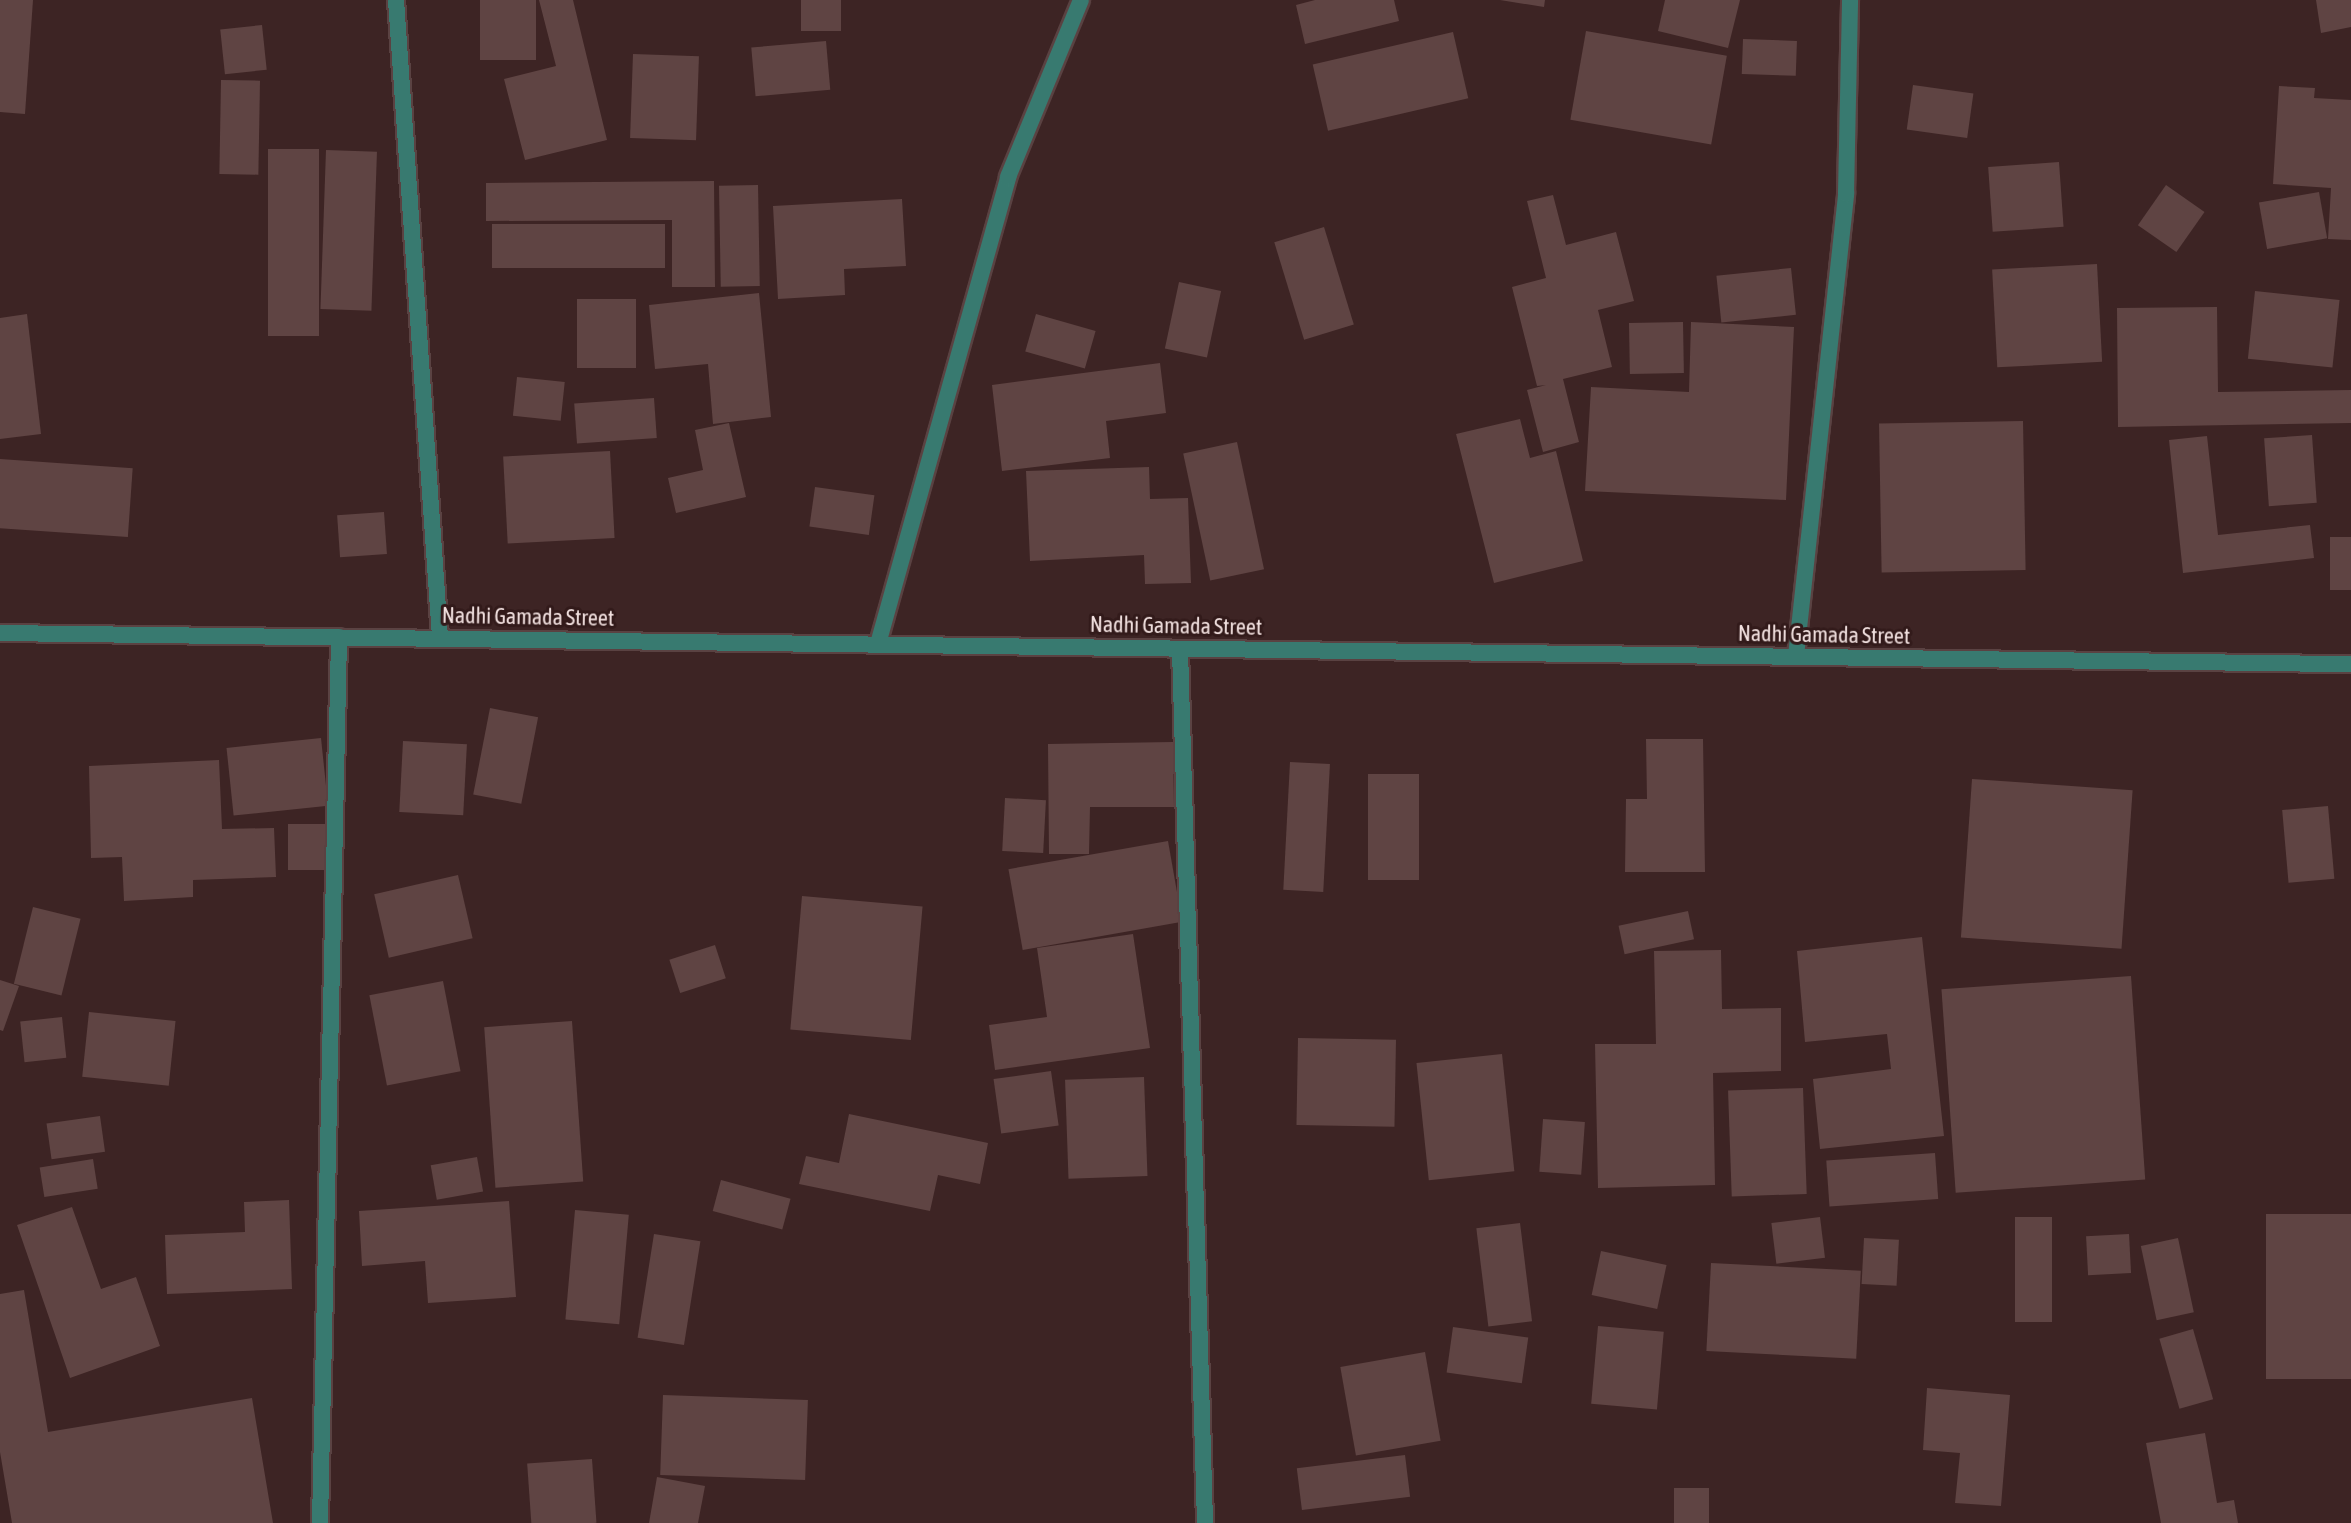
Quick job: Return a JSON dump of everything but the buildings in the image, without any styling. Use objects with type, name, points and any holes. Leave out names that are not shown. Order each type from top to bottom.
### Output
[{"type":"street","points":[[396,0],[440,638]]},
{"type":"street","points":[[878,644],[1008,177],[1081,0]]},
{"type":"street","points":[[1796,656],[1846,194],[1850,0]]},
{"type":"street","name":"Nadhi Gamada Street","points":[[0,633],[2351,664]]},
{"type":"street","points":[[320,1523],[339,637]]},
{"type":"street","points":[[1180,649],[1205,1523]]}]
